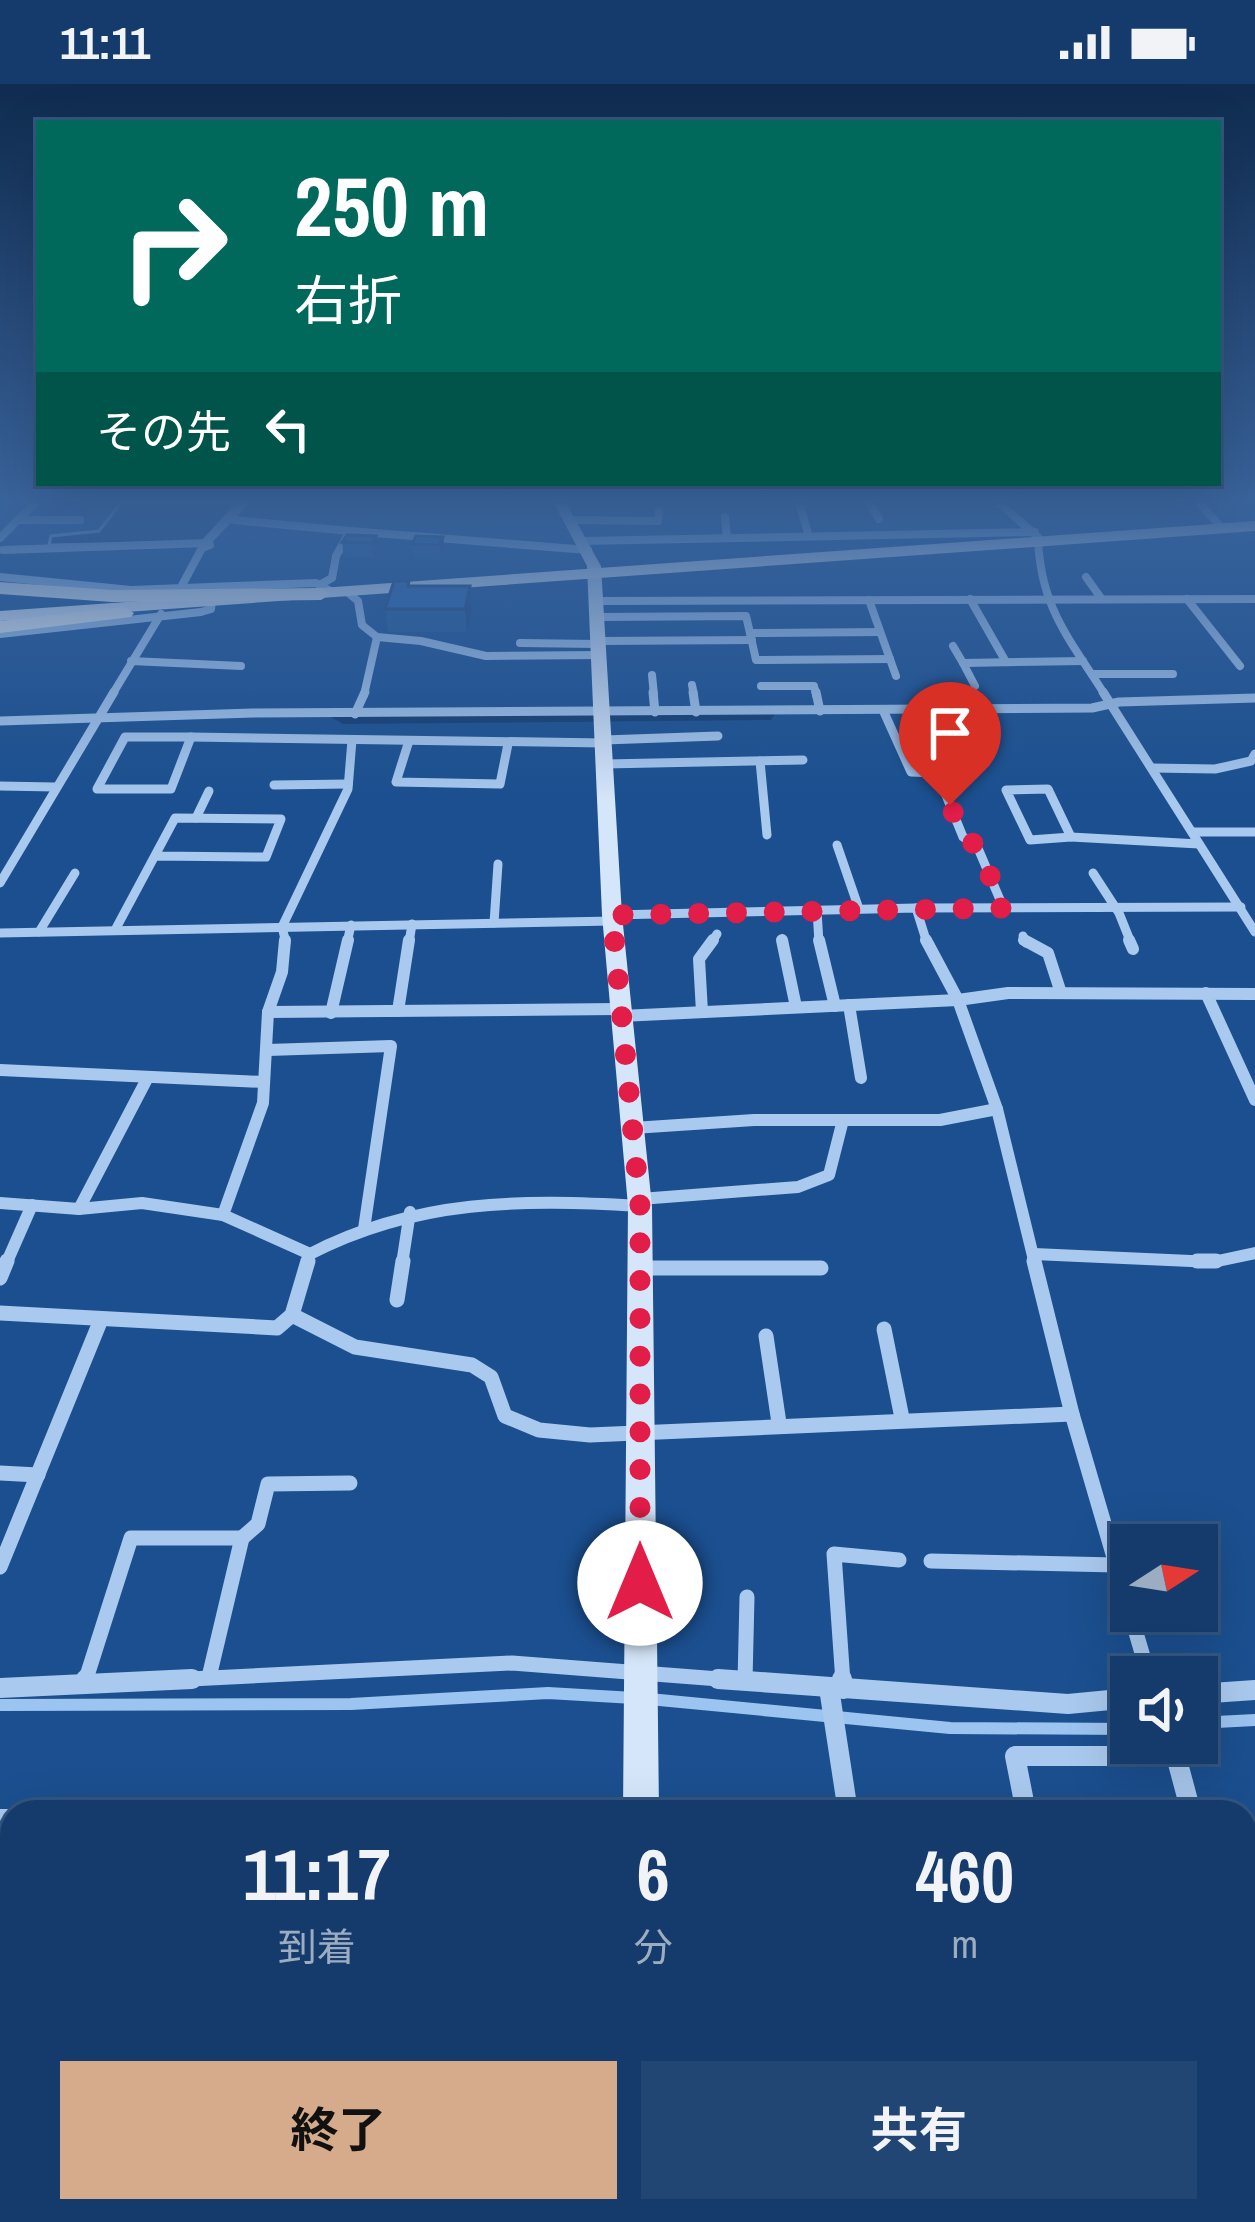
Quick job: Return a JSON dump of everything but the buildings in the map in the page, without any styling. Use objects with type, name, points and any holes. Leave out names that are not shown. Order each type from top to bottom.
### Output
[{"type":"highway","points":[[0,630],[153,603]]},
{"type":"main road","points":[[0,616],[126,603]]},
{"type":"street","points":[[0,630],[211,609],[201,603]]},
{"type":"street","points":[[358,603],[362,625],[377,637],[421,641],[486,656],[536,659],[598,647],[880,632]]},
{"type":"street","points":[[596,603],[612,918],[639,1202],[641,1800]]},
{"type":"street","points":[[596,609],[694,603]]},
{"type":"street","points":[[870,603],[896,676]]},
{"type":"street","points":[[973,603],[1006,662]]},
{"type":"street","points":[[1049,603],[1255,932]]},
{"type":"street","points":[[1191,603],[1240,666]]},
{"type":"street","points":[[596,609],[746,616],[756,660],[890,659]]},
{"type":"street","points":[[0,883],[160,615]]},
{"type":"street","points":[[355,714],[370,681],[377,637]]},
{"type":"street","points":[[520,643],[598,647]]},
{"type":"street","points":[[953,646],[975,686]]},
{"type":"street","points":[[130,661],[241,666]]},
{"type":"street","points":[[963,663],[1083,661]]},
{"type":"street","points":[[1092,674],[1173,674]]},
{"type":"street","points":[[652,675],[655,712]]},
{"type":"street","points":[[764,711],[761,684],[814,686],[820,711]]},
{"type":"street","points":[[692,685],[696,712]]},
{"type":"street","points":[[191,737],[171,789],[97,789],[125,737],[191,737],[352,740],[408,744],[508,744],[604,732],[655,712],[884,714],[1116,708],[1255,698]]},
{"type":"street","points":[[0,721],[355,714],[718,736]]},
{"type":"street","points":[[884,714],[911,772],[937,773],[964,837],[977,846],[1004,908]]},
{"type":"street","points":[[604,732],[760,760],[803,760]]},
{"type":"street","points":[[224,1215],[263,1103],[268,1012],[286,944],[282,927],[348,784],[352,740]]},
{"type":"street","points":[[408,744],[396,782],[500,784],[508,744]]},
{"type":"street","points":[[1153,768],[1215,769],[1251,760],[1255,754]]},
{"type":"street","points":[[760,760],[767,835]]},
{"type":"street","points":[[274,785],[348,784]]},
{"type":"street","points":[[0,786],[55,788]]},
{"type":"street","points":[[1071,837],[1048,789],[1006,790],[1030,840],[1071,837],[1199,844]]},
{"type":"street","points":[[196,818],[209,791]]},
{"type":"street","points":[[115,930],[155,856],[176,818],[281,819],[266,857],[155,856]]},
{"type":"street","points":[[1192,832],[1255,832]]},
{"type":"street","points":[[837,844],[860,909]]},
{"type":"street","points":[[494,923],[498,864]]},
{"type":"street","points":[[39,932],[75,873]]},
{"type":"street","points":[[1093,873],[1119,914],[1133,949]]},
{"type":"street","points":[[0,933],[916,908],[1110,906],[1247,913]]},
{"type":"street","points":[[916,908],[928,946],[958,1000],[998,1109],[1072,1414],[1110,1544]]},
{"type":"street","points":[[817,910],[819,949],[835,1006]]},
{"type":"street","points":[[398,1012],[412,924]]},
{"type":"street","points":[[332,1013],[351,926]]},
{"type":"street","points":[[702,1012],[699,959],[717,934]]},
{"type":"street","points":[[1024,936],[1026,944],[1048,953],[1061,993]]},
{"type":"street","points":[[782,940],[796,1007]]},
{"type":"street","points":[[268,1012],[702,1012],[958,1000],[1008,993],[1255,994]]},
{"type":"street","points":[[1206,993],[1255,1100]]},
{"type":"street","points":[[849,1005],[861,1078]]},
{"type":"street","points":[[268,1050],[391,1046],[364,1229]]},
{"type":"street","points":[[0,1070],[264,1082]]},
{"type":"street","points":[[79,1209],[148,1077]]},
{"type":"street","points":[[632,1128],[754,1120],[940,1120],[998,1109]]},
{"type":"street","points":[[0,1312],[51,1313],[100,1322],[277,1328],[292,1315],[310,1254],[410,1212],[490,1200],[639,1202],[799,1187],[829,1175],[843,1120]]},
{"type":"street","points":[[0,1203],[79,1209],[142,1203],[224,1215],[310,1254]]},
{"type":"street","points":[[0,1278],[32,1205]]},
{"type":"street","points":[[397,1300],[410,1212]]},
{"type":"street","points":[[1034,1254],[1213,1262],[1255,1253]]},
{"type":"street","points":[[640,1268],[821,1268]]},
{"type":"street","points":[[292,1315],[355,1347],[472,1365],[490,1377],[505,1416],[539,1430],[640,1433],[1072,1414]]},
{"type":"street","points":[[0,1568],[100,1322]]},
{"type":"street","points":[[884,1329],[902,1418]]},
{"type":"street","points":[[766,1336],[779,1424]]},
{"type":"street","points":[[0,1473],[38,1475]]},
{"type":"street","points":[[209,1677],[242,1538],[258,1524],[268,1484],[350,1483]]},
{"type":"street","points":[[85,1683],[131,1538],[242,1538]]},
{"type":"street","points":[[846,1800],[836,1741],[834,1554],[899,1560]]},
{"type":"street","points":[[931,1561],[1110,1564]]},
{"type":"street","points":[[745,1681],[747,1597]]},
{"type":"street","points":[[0,1688],[512,1663],[640,1688],[745,1681],[834,1692],[1068,1703],[1110,1700]]},
{"type":"street","points":[[1218,1693],[1255,1690]]},
{"type":"street","points":[[1024,1800],[1015,1756],[1110,1752]]},
{"type":"street","points":[[1178,1764],[1188,1800]]},
{"type":"waterway","points":[[343,716],[761,714]]},
{"type":"waterway","points":[[0,1705],[351,1704],[548,1693],[634,1698]]},
{"type":"waterway","points":[[649,1699],[950,1728],[1110,1729]]},
{"type":"waterway","points":[[1218,1722],[1255,1720]]},
{"type":"route","points":[[640,1583],[640,1206],[612,915],[1004,908],[977,846],[964,837],[950,805]]}]
